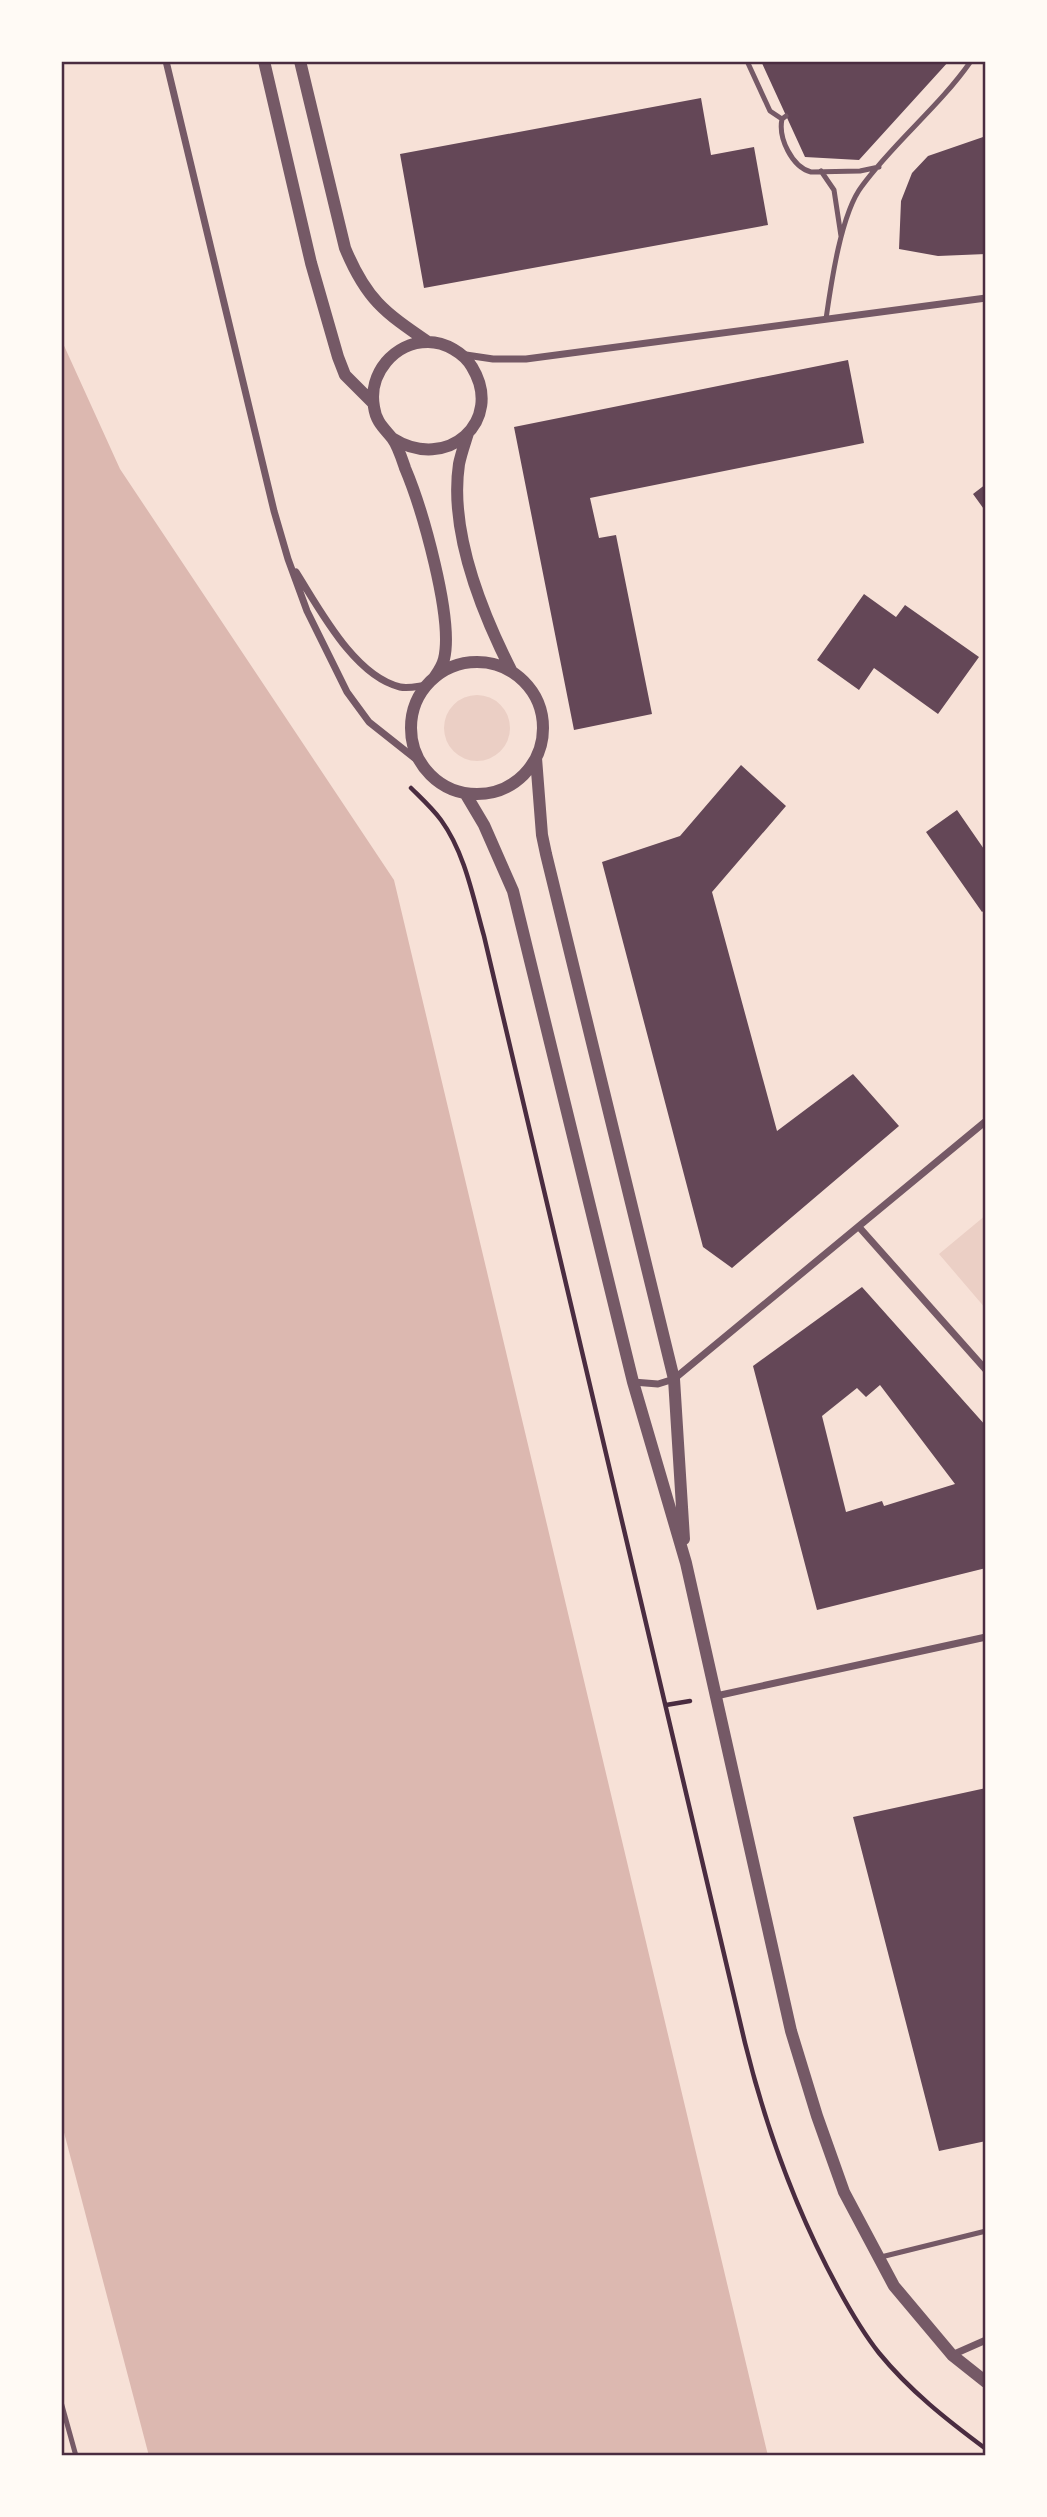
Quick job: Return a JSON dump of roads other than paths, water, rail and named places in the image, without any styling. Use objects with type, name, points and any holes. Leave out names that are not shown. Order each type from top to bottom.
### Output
[{"type":"street","points":[[166,61],[274,511],[307,611],[347,692],[369,722],[443,784],[465,793],[486,793],[506,787],[523,775],[536,758]]},
{"type":"street","points":[[264,61],[311,263],[338,357],[345,375],[373,403]]},
{"type":"street","points":[[300,61],[345,248],[357,277],[371,298],[388,315],[428,342]]},
{"type":"street","points":[[422,764],[416,751],[411,724],[419,697],[444,658],[444,609],[407,470],[392,439],[379,423],[373,403],[374,385],[381,368],[394,354],[410,345],[428,342],[444,345],[475,358],[526,359],[986,298]]},
{"type":"street","points":[[458,352],[471,365],[480,382],[481,399],[478,417],[468,433],[460,463],[460,515],[479,597],[512,672]]},
{"type":"street","points":[[392,439],[406,447],[423,451],[439,450],[468,433]]},
{"type":"street","points":[[288,559],[324,616],[363,664],[378,677],[408,688],[430,682],[448,669],[463,663],[497,665],[525,682],[541,710],[542,734],[536,758],[542,835],[674,1379],[686,1563]]},
{"type":"street","points":[[465,793],[484,825],[513,891],[633,1382],[686,1563],[793,2039],[817,2116],[844,2192],[894,2286],[952,2355],[986,2382]]},
{"type":"street","points":[[633,1382],[658,1384],[674,1379],[986,1121]]},
{"type":"street","points":[[859,1227],[986,1370]]},
{"type":"street","points":[[716,1696],[986,1637]]},
{"type":"street","points":[[952,2355],[986,2340]]},
{"type":"lane","points":[[747,61],[770,111],[784,118],[781,134],[798,166],[811,172],[860,171],[879,167]]},
{"type":"lane","points":[[826,319],[841,239],[860,187],[953,87],[971,61]]},
{"type":"lane","points":[[821,172],[834,190],[841,239]]},
{"type":"lane","points":[[878,2258],[986,2231]]},
{"type":"lane","points":[[61,2402],[76,2456]]}]
